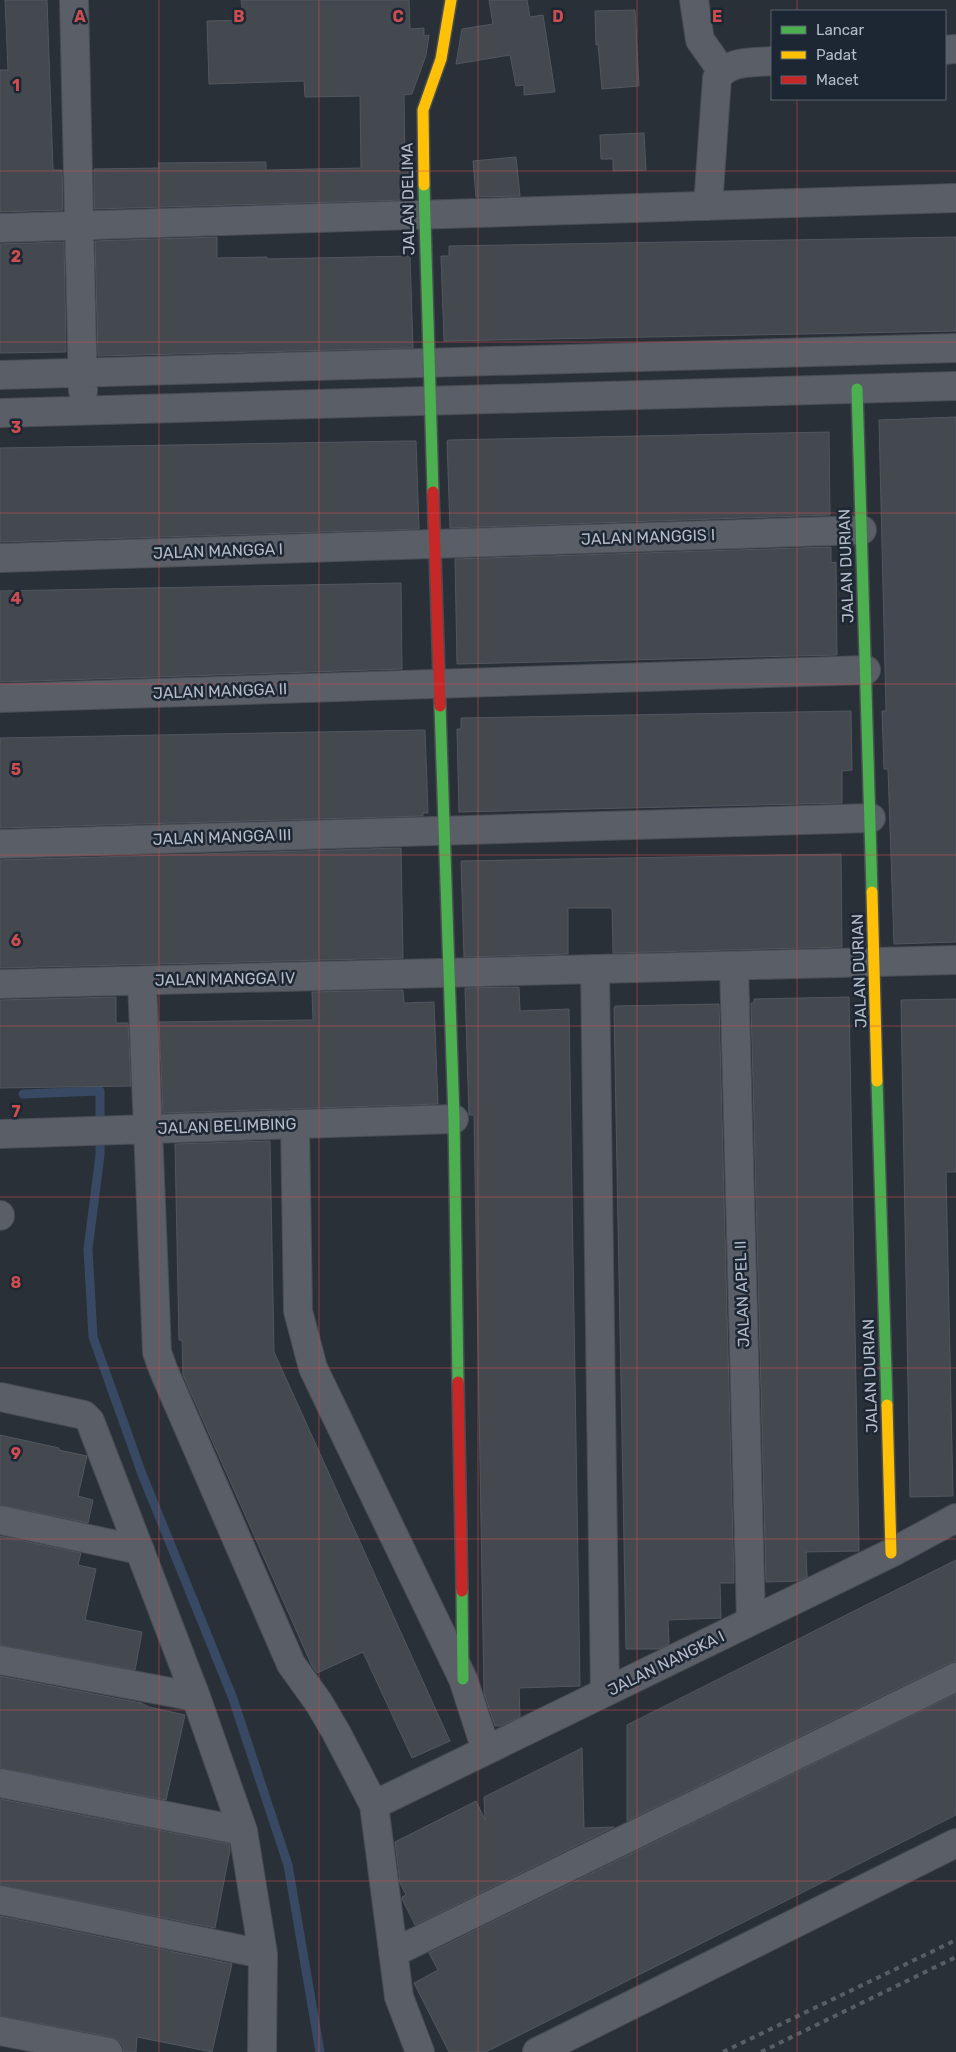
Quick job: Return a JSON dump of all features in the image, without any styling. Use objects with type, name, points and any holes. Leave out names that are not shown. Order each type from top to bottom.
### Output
[{"type":"street","points":[[74,0],[83,410]]},
{"type":"street","name":"JALAN DELIMA","points":[[451,0],[441,59],[423,110],[424,214],[454,1119],[463,1679]]},
{"type":"street","points":[[694,0],[700,40],[722,71]]},
{"type":"street","points":[[708,206],[717,78],[722,71],[732,65],[771,61]]},
{"type":"street","points":[[0,228],[956,198]]},
{"type":"street","points":[[0,375],[956,348]]},
{"type":"street","points":[[0,413],[956,386]]},
{"type":"street","name":"JALAN DURIAN","points":[[857,388],[892,1553]]},
{"type":"street","name":"JALAN MANGGIS I","points":[[435,544],[862,530]]},
{"type":"street","name":"JALAN MANGGA I","points":[[0,558],[435,544]]},
{"type":"street","name":"JALAN MANGGA II","points":[[0,698],[866,670]]},
{"type":"street","name":"JALAN MANGGA III","points":[[0,844],[870,818]]},
{"type":"street","name":"JALAN MANGGA IV","points":[[0,984],[956,960]]},
{"type":"street","name":"JALAN APEL II","points":[[734,966],[751,1621]]},
{"type":"street","points":[[595,969],[605,1692]]},
{"type":"street","points":[[142,981],[157,1352],[159,1360],[291,1664],[319,1703],[374,1805],[399,1997],[420,2052]]},
{"type":"street","name":"JALAN BELIMBING","points":[[0,1134],[454,1119]]},
{"type":"street","points":[[295,1124],[298,1311],[313,1368],[463,1679],[486,1750]]},
{"type":"street","points":[[0,1397],[88,1417],[196,1697],[242,1831],[263,1954],[262,2052]]},
{"type":"street","name":"JALAN NANGKA I","points":[[374,1805],[892,1553],[956,1518]]},
{"type":"street","points":[[0,1520],[140,1550]]},
{"type":"street","points":[[0,1660],[196,1697]]},
{"type":"street","points":[[393,1953],[956,1677]]},
{"type":"street","points":[[0,1783],[242,1831]]},
{"type":"street","points":[[537,2052],[956,1842]]},
{"type":"street","points":[[0,1900],[263,1954]]},
{"type":"street","points":[[0,2031],[108,2052]]},
{"type":"building","points":[[5,0],[47,0],[53,170],[62,170],[63,210],[0,212],[0,70],[8,70]]},
{"type":"building","points":[[241,0],[409,0],[410,29],[424,28],[424,36],[429,35],[426,55],[412,94],[404,95],[405,160],[408,160],[408,200],[94,209],[94,169],[159,168],[158,163],[266,162],[266,170],[361,168],[360,96],[305,97],[304,81],[209,84],[207,21],[244,20]]},
{"type":"building","points":[[489,0],[527,0],[530,17],[543,15],[555,92],[524,95],[524,85],[516,86],[510,55],[456,64],[462,29],[493,24]]},
{"type":"building","points":[[635,10],[639,86],[602,89],[598,44],[596,45],[595,11]]},
{"type":"building","points":[[644,133],[646,170],[613,171],[613,159],[601,159],[600,135]]},
{"type":"building","points":[[516,157],[520,196],[476,197],[473,161]]},
{"type":"building","points":[[217,237],[217,258],[267,257],[267,259],[410,256],[413,348],[98,356],[95,241]]},
{"type":"building","points":[[956,237],[956,331],[444,341],[441,256],[449,256],[449,246]]},
{"type":"building","points":[[64,242],[66,352],[0,353],[0,244]]},
{"type":"building","points":[[956,417],[956,942],[894,944],[888,769],[884,769],[882,711],[886,711],[879,420]]},
{"type":"building","points":[[829,432],[830,515],[450,528],[447,441],[449,440]]},
{"type":"building","points":[[416,441],[419,529],[0,542],[0,448]]},
{"type":"building","points":[[831,547],[831,563],[836,562],[837,655],[457,664],[455,559]]},
{"type":"building","points":[[401,583],[402,669],[0,682],[0,591]]},
{"type":"building","points":[[851,711],[852,770],[842,771],[842,803],[459,812],[457,729],[461,729],[461,718]]},
{"type":"building","points":[[425,730],[428,813],[423,813],[423,816],[0,828],[0,738]]},
{"type":"building","points":[[401,848],[403,958],[0,968],[0,860]]},
{"type":"building","points":[[841,854],[842,947],[613,953],[612,908],[568,908],[568,954],[464,957],[461,861]]},
{"type":"building","points":[[519,987],[520,1011],[569,1009],[580,1686],[519,1688],[520,1717],[500,1726],[495,1726],[484,1693],[474,1115],[469,1115],[465,988]]},
{"type":"building","points":[[403,990],[404,1003],[434,1002],[438,1104],[163,1113],[159,1022],[313,1020],[312,992]]},
{"type":"building","points":[[116,997],[116,1023],[128,1023],[131,1086],[0,1088],[0,1000]]},
{"type":"building","points":[[849,997],[859,1551],[806,1552],[807,1577],[798,1581],[766,1582],[751,1003],[754,1003],[754,999]]},
{"type":"building","points":[[956,999],[956,1172],[946,1172],[953,1496],[910,1497],[901,1000]]},
{"type":"building","points":[[719,1004],[734,1583],[720,1583],[721,1618],[668,1620],[669,1644],[659,1649],[626,1649],[614,1008],[615,1006]]},
{"type":"building","points":[[270,1141],[274,1352],[450,1741],[412,1758],[363,1652],[317,1673],[312,1666],[183,1375],[182,1340],[179,1340],[175,1144]]},
{"type":"building","points":[[0,1435],[87,1456],[78,1496],[93,1500],[88,1523],[0,1505]]},
{"type":"building","points":[[0,1536],[81,1553],[78,1565],[96,1569],[85,1620],[142,1632],[135,1670],[0,1645]]},
{"type":"building","points":[[956,1560],[956,1662],[949,1663],[627,1821],[627,1725]]},
{"type":"building","points":[[0,1676],[141,1703],[149,1707],[185,1715],[166,1800],[0,1768]]},
{"type":"building","points":[[956,1694],[956,1815],[486,2052],[449,2052],[414,1983],[438,1970],[429,1953]]},
{"type":"building","points":[[582,1748],[584,1828],[614,1827],[415,1925],[402,1899],[406,1895],[400,1883],[395,1842],[476,1801],[485,1820],[484,1797]]},
{"type":"building","points":[[0,1799],[229,1844],[230,1850],[215,1928],[0,1885]]},
{"type":"building","points":[[0,1916],[232,1964],[212,2052],[137,2037],[136,2052],[123,2052],[123,2046],[119,2041],[111,2037],[0,2016]]},
{"type":"waterway","points":[[23,1094],[100,1091],[100,1155],[88,1249],[93,1337],[142,1474],[232,1696],[288,1865],[320,2052]]},
{"type":"railway","points":[[723,2052],[956,1940]]},
{"type":"railway","points":[[761,2052],[956,1957]]},
{"type":"traffic: fast","points":[[424,185],[433,492]]},
{"type":"traffic: fast","points":[[857,389],[872,892]]},
{"type":"traffic: fast","points":[[440,706],[454,1119],[458,1382]]},
{"type":"traffic: fast","points":[[877,1081],[887,1405]]},
{"type":"traffic: fast","points":[[462,1591],[463,1679]]},
{"type":"traffic: slow","points":[[424,185],[423,110],[441,59],[451,0]]},
{"type":"traffic: slow","points":[[872,892],[877,1081]]},
{"type":"traffic: slow","points":[[887,1405],[891,1553]]},
{"type":"traffic: jam","points":[[433,492],[440,706]]},
{"type":"traffic: jam","points":[[458,1382],[462,1591]]}]
